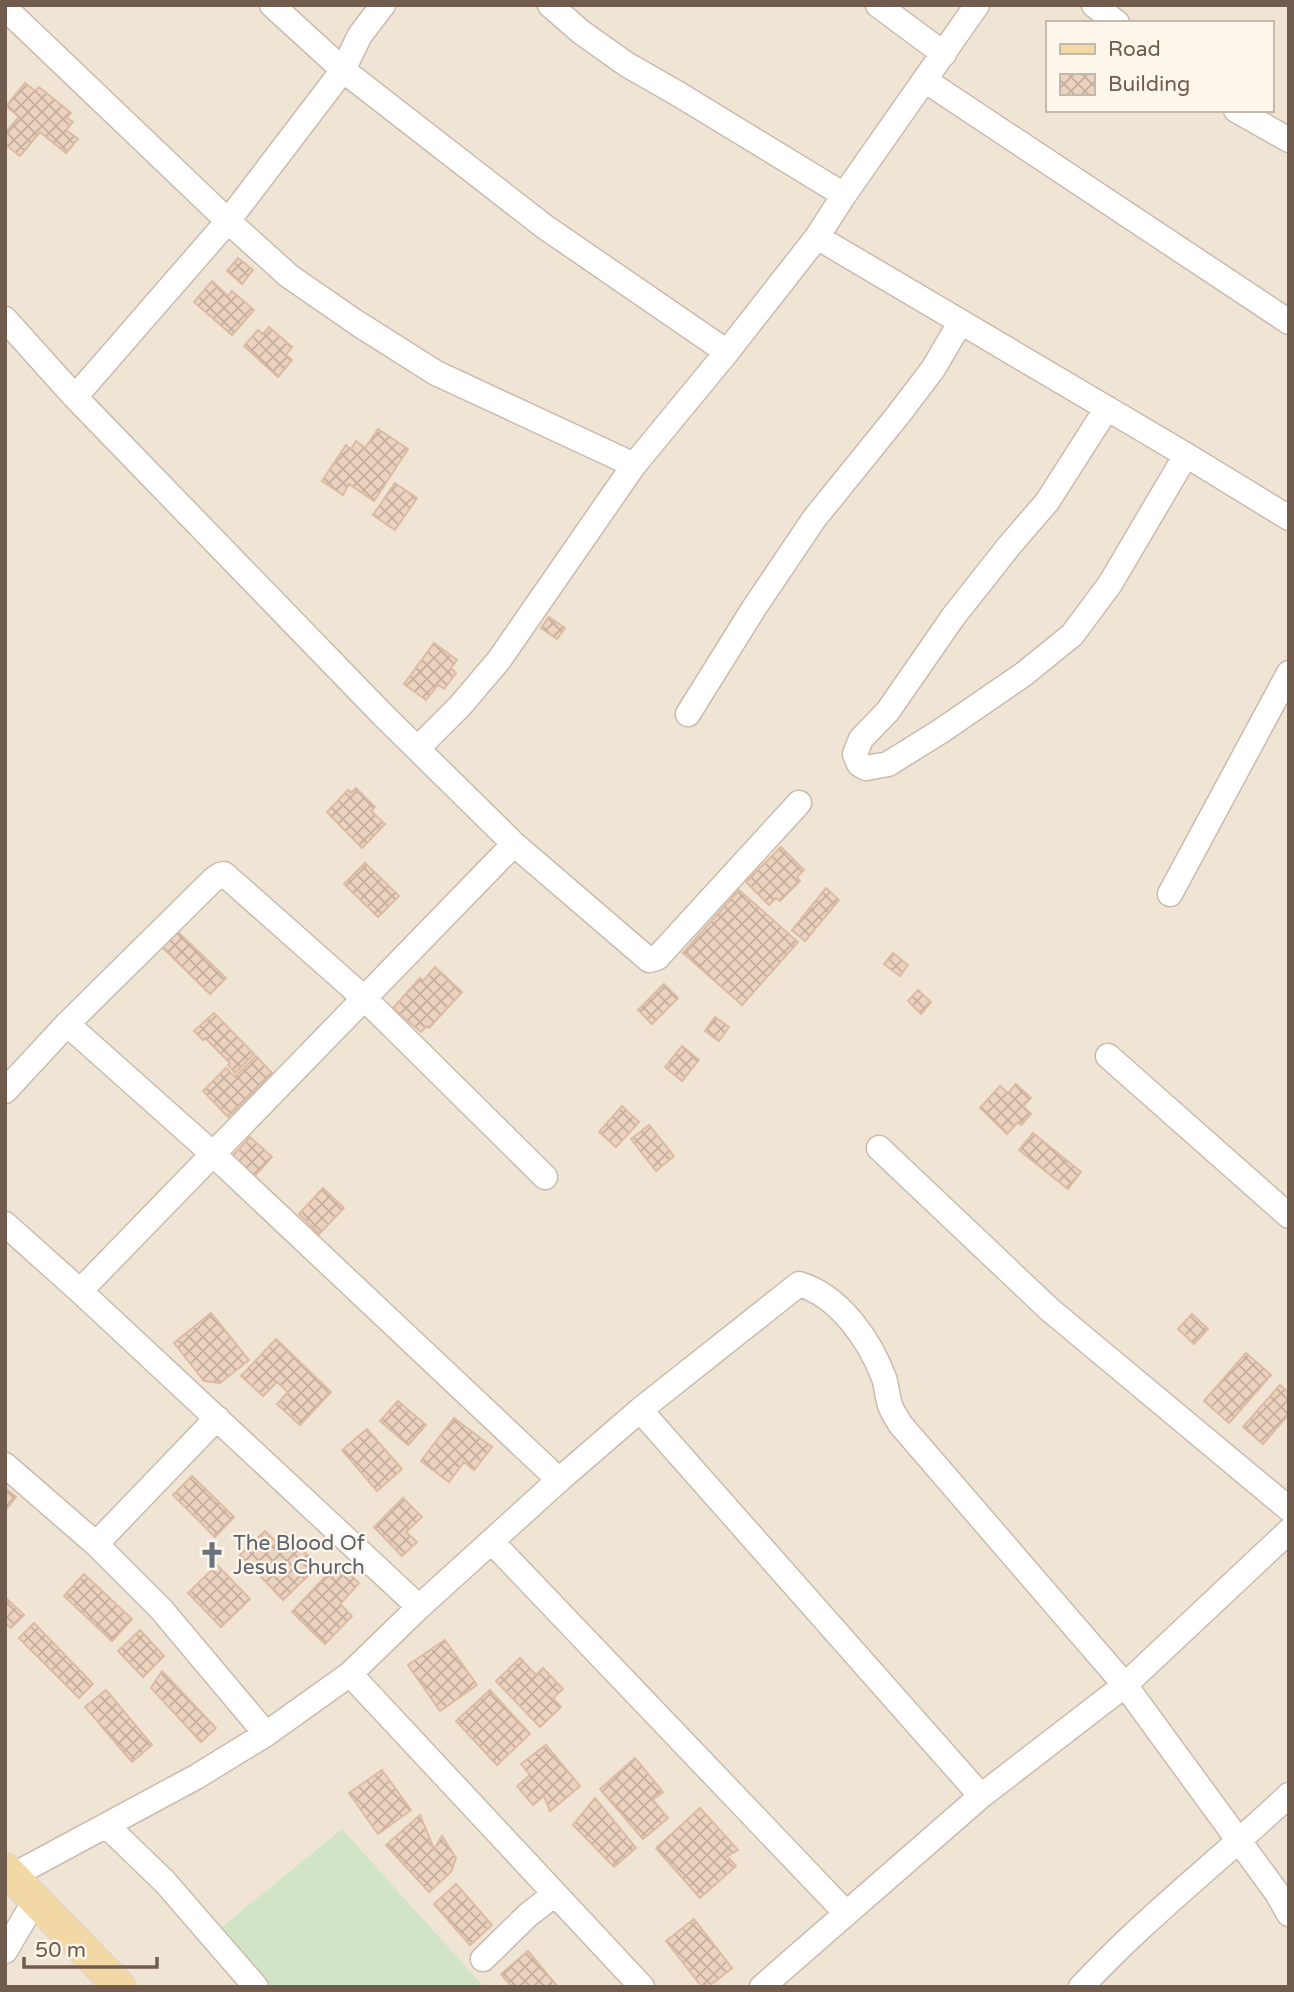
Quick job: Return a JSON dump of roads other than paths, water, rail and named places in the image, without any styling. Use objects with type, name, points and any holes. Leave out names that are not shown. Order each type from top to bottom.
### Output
[{"type":"main road","points":[[9,1872],[120,1987]]},
{"type":"street","points":[[272,5],[343,70],[544,227],[727,352]]},
{"type":"street","points":[[75,397],[228,221],[343,70],[360,35],[383,5]]},
{"type":"street","points":[[550,5],[581,32],[626,64],[844,195]]},
{"type":"street","points":[[878,5],[944,54]]},
{"type":"street","points":[[418,748],[460,706],[499,660],[634,465],[817,237],[977,5]]},
{"type":"street","points":[[1094,5],[1114,21]]},
{"type":"street","points":[[5,8],[228,221],[289,275],[357,323],[436,373],[634,465]]},
{"type":"street","points":[[926,81],[1289,322]]},
{"type":"street","points":[[1239,112],[1289,141]]},
{"type":"street","points":[[817,237],[1289,518]]},
{"type":"street","points":[[5,319],[75,397],[514,844],[646,958],[657,958],[799,803]]},
{"type":"street","points":[[688,714],[814,519],[933,369],[960,323]]},
{"type":"street","points":[[1107,408],[1047,502],[985,576],[888,710],[862,739],[855,754],[859,764],[866,768],[888,764],[1024,674],[1072,635],[1110,584],[1186,455]]},
{"type":"street","points":[[1170,894],[1289,673]]},
{"type":"street","points":[[80,1291],[514,844]]},
{"type":"street","points":[[5,1091],[67,1024],[220,875],[228,876],[364,998],[545,1177]]},
{"type":"street","points":[[67,1024],[213,1154],[559,1480]]},
{"type":"street","points":[[1108,1056],[1289,1216]]},
{"type":"street","points":[[879,1148],[1049,1309],[1289,1509]]},
{"type":"street","points":[[5,1224],[419,1607]]},
{"type":"street","points":[[9,1872],[107,1826],[197,1777],[266,1734],[350,1674],[419,1607],[559,1480],[640,1410],[799,1284],[821,1293],[842,1312],[869,1344],[885,1380],[890,1406],[901,1424],[1125,1685],[1277,1893],[1289,1914]]},
{"type":"street","points":[[640,1410],[981,1796]]},
{"type":"street","points":[[96,1544],[217,1418]]},
{"type":"street","points":[[5,1465],[96,1544],[161,1609],[266,1734]]},
{"type":"street","points":[[762,1987],[981,1796],[1125,1685],[1289,1531]]},
{"type":"street","points":[[492,1542],[846,1913]]},
{"type":"street","points":[[350,1674],[642,1987]]},
{"type":"street","points":[[1081,1987],[1142,1926],[1289,1795]]},
{"type":"street","points":[[107,1826],[165,1882],[256,1987]]},
{"type":"street","points":[[483,1959],[528,1915],[555,1894]]},
{"type":"street","points":[[5,1951],[36,1899]]},
{"type":"place","name":"The Blood Of Jesus Church","points":[[212,1555]]}]
